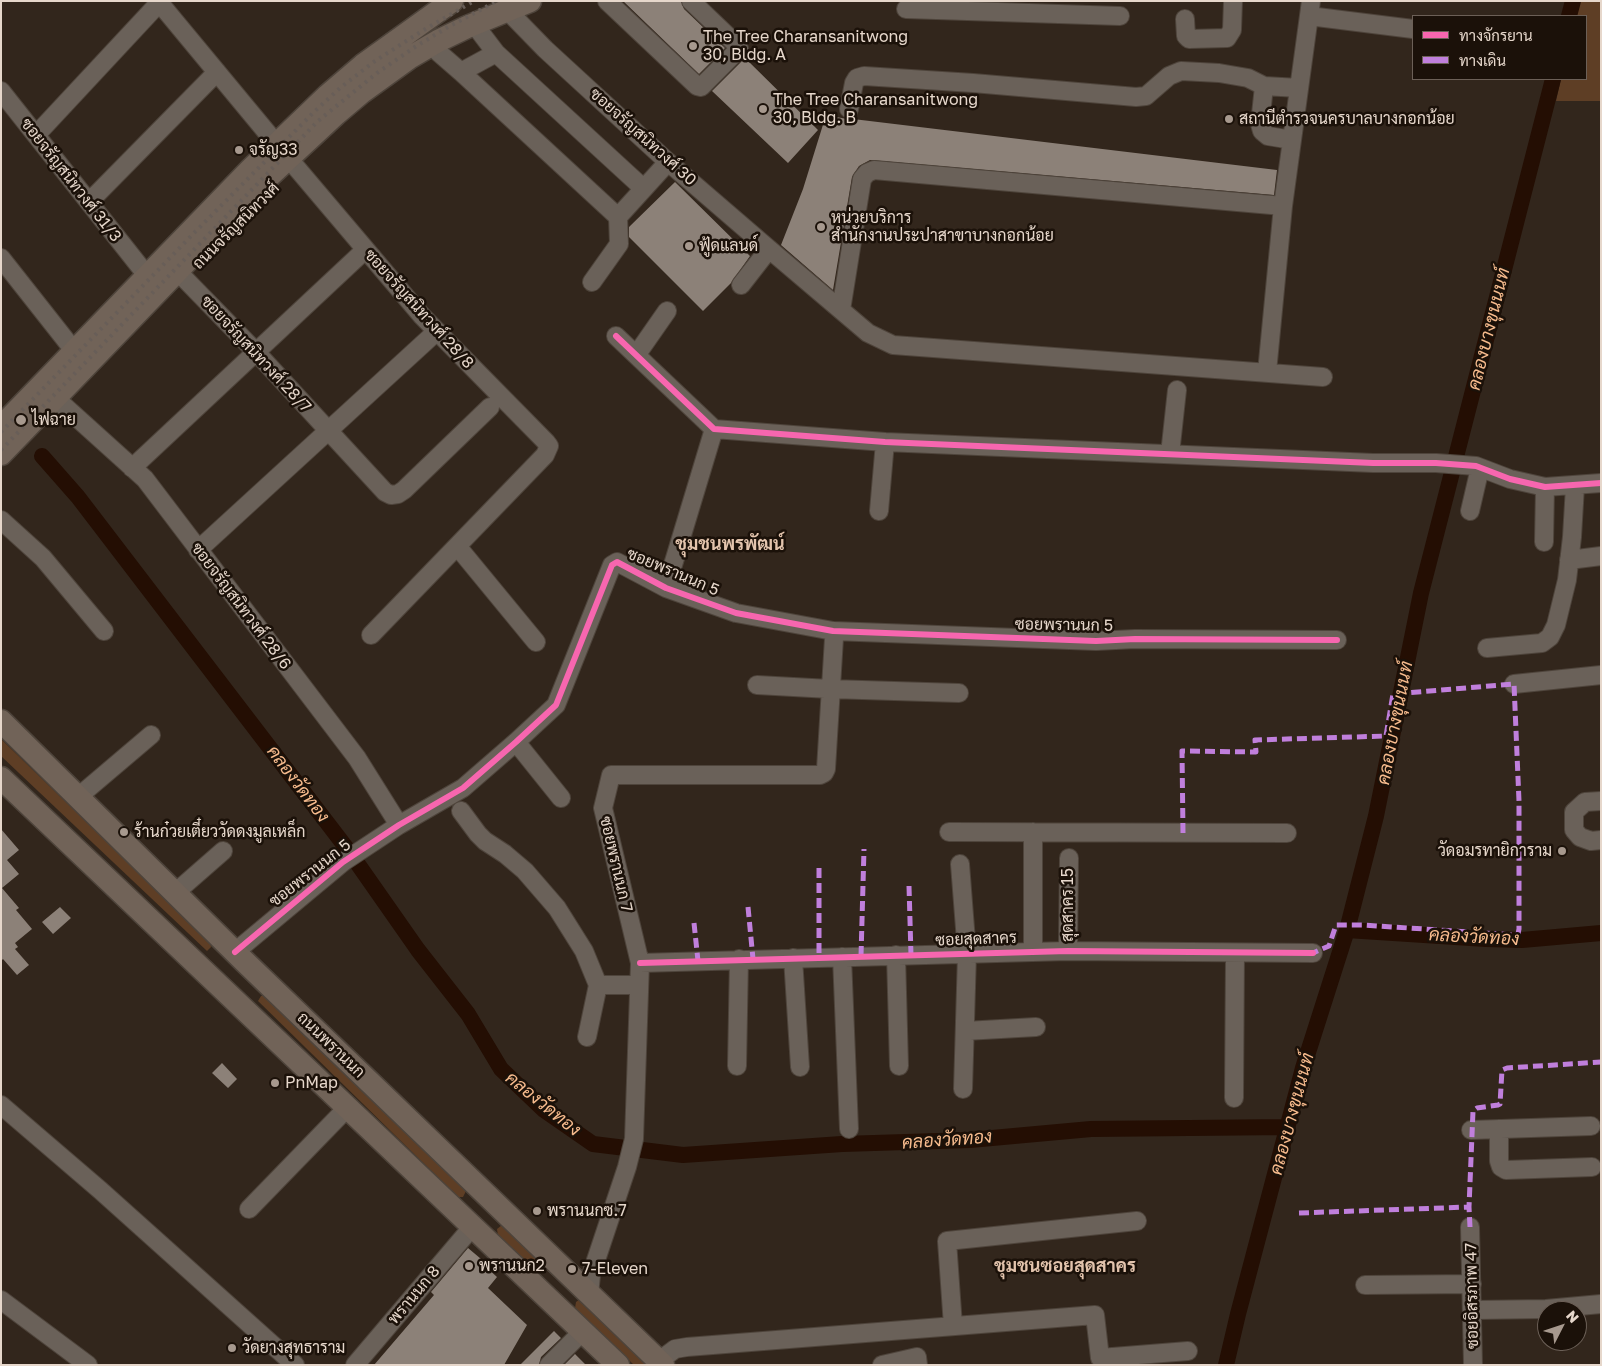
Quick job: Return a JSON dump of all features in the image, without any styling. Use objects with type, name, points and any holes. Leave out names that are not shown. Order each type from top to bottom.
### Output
[{"type":"main road","points":[[1,412],[269,135],[310,97],[377,43],[446,1]]},
{"type":"main road","name":"ถนนจรัญสนิทวงศ์","points":[[1,428],[244,176],[328,95],[363,65],[452,1]]},
{"type":"main road","name":"ถนนจรัญสนิทวงศ์","points":[[1,454],[264,182],[336,114],[362,92],[409,58],[467,27],[530,1]]},
{"type":"main road","name":"ถนนจรัญสนิทวงศ์","points":[[1,469],[184,278],[295,166],[361,107],[438,52],[504,13]]},
{"type":"main road","name":"ถนนพรานนก","points":[[1,721],[235,952],[661,1363]]},
{"type":"main road","name":"ถนนพรานนก","points":[[1,778],[618,1365]]},
{"type":"main road","points":[[465,1218],[467,1209],[472,1205],[475,1194],[474,1183]]},
{"type":"main road","points":[[500,1252],[489,1236],[490,1227],[495,1222],[501,1220],[517,1225]]},
{"type":"main road","points":[[580,1328],[569,1312],[568,1301],[573,1294],[578,1292],[589,1295]]},
{"type":"street","points":[[607,1],[695,84],[701,87],[739,49],[692,1]]},
{"type":"street","points":[[1185,20],[1186,36],[1189,39],[1227,38],[1232,30],[1233,1]]},
{"type":"street","points":[[36,135],[159,2],[269,135]]},
{"type":"street","points":[[906,9],[1018,7],[1120,16]]},
{"type":"street","points":[[1267,372],[1283,206],[1310,8],[1412,30]]},
{"type":"street","name":"ซอยจรัญสนิทวงศ์ 30","points":[[504,13],[668,162],[775,254],[868,333],[893,345],[1323,376]]},
{"type":"street","points":[[477,28],[496,53],[643,188]]},
{"type":"street","points":[[438,52],[618,217]]},
{"type":"street","points":[[462,72],[496,53]]},
{"type":"street","points":[[849,108],[854,83],[857,78],[864,76],[1136,97],[1146,96],[1169,76],[1181,71],[1219,73],[1248,78],[1264,86],[1299,88]]},
{"type":"street","points":[[89,202],[217,72]]},
{"type":"street","points":[[1264,86],[1260,124],[1262,131],[1268,136],[1292,140]]},
{"type":"street","name":"ซอยจรัญสนิทวงศ์ 31/3","points":[[1,92],[141,268]]},
{"type":"street","points":[[592,282],[619,244],[618,217],[668,162]]},
{"type":"street","name":"ซอยจรัญสนิทวงศ์ 28/8","points":[[295,166],[436,332],[549,446],[545,455],[457,546]]},
{"type":"street","points":[[841,310],[862,179],[867,173],[874,170],[1283,206]]},
{"type":"street","points":[[132,468],[366,250]]},
{"type":"street","points":[[741,285],[775,254]]},
{"type":"street","points":[[1,258],[68,343]]},
{"type":"street","name":"ซอยจรัญสนิทวงศ์ 28/7","points":[[184,278],[256,352],[385,492],[391,495],[398,494],[404,490],[490,407]]},
{"type":"street","points":[[637,354],[667,311]]},
{"type":"street","points":[[198,550],[436,332]]},
{"type":"street","points":[[616,336],[637,354],[714,430],[885,442],[1373,463],[1436,463],[1478,467],[1510,479],[1545,487],[1601,483]]},
{"type":"street","points":[[1170,454],[1177,390]]},
{"type":"street","name":"ซอยจรัญสนิทวงศ์ 28/6","points":[[63,405],[145,480],[357,758],[400,825]]},
{"type":"street","points":[[666,588],[714,430]]},
{"type":"street","points":[[879,511],[885,442]]},
{"type":"street","points":[[1470,511],[1478,467]]},
{"type":"street","points":[[1487,648],[1542,643],[1550,637],[1556,625],[1569,560],[1574,486]]},
{"type":"street","points":[[1544,542],[1545,487]]},
{"type":"street","points":[[1,520],[43,558],[104,631]]},
{"type":"street","points":[[371,634],[457,546],[536,642]]},
{"type":"street","points":[[1569,560],[1601,556]]},
{"type":"street","name":"ซอยพรานนก 5","points":[[235,952],[343,862],[400,825],[463,788],[556,705],[612,565],[617,562],[666,588],[736,613],[833,631],[1096,641],[1135,639],[1337,640]]},
{"type":"street","name":"ซอยพรานนก 7","points":[[589,1295],[591,1275],[627,1167],[634,1140],[640,962],[603,808],[611,775],[820,775],[826,769],[834,638]]},
{"type":"street","points":[[1514,684],[1601,675]]},
{"type":"street","points":[[757,685],[959,693]]},
{"type":"street","points":[[78,797],[151,735]]},
{"type":"street","points":[[516,742],[561,798]]},
{"type":"street","points":[[1601,801],[1585,802],[1574,812],[1574,830],[1580,837],[1591,841],[1601,840]]},
{"type":"street","points":[[461,810],[478,834],[525,871],[557,908],[584,951],[598,986],[588,1037]]},
{"type":"street","points":[[949,832],[1287,833]]},
{"type":"street","points":[[1033,832],[1033,952]]},
{"type":"street","points":[[175,893],[223,851]]},
{"type":"street","name":"สุดสาคร 15","points":[[1068,858],[1068,950]]},
{"type":"street","points":[[960,864],[967,954],[964,1089]]},
{"type":"street","name":"ซอยสุดสาคร","points":[[640,962],[739,959],[761,965],[793,958],[1068,950],[1313,954]]},
{"type":"street","points":[[1234,1098],[1235,953]]},
{"type":"street","points":[[896,955],[899,1066]]},
{"type":"street","points":[[842,957],[849,1129]]},
{"type":"street","points":[[793,958],[800,1067]]},
{"type":"street","points":[[737,1066],[739,959]]},
{"type":"street","points":[[598,986],[639,986]]},
{"type":"street","points":[[965,1031],[1036,1027]]},
{"type":"street","points":[[1,1105],[108,1196],[295,1365]]},
{"type":"street","points":[[249,1209],[348,1107]]},
{"type":"street","points":[[1472,1130],[1591,1126]]},
{"type":"street","points":[[1499,1129],[1499,1161],[1501,1167],[1506,1170],[1592,1167]]},
{"type":"street","name":"พรานนก 8","points":[[355,1365],[465,1218]]},
{"type":"street","points":[[953,1326],[947,1241],[1137,1221]]},
{"type":"street","name":"ซอยอิสรภาพ 47","points":[[1470,1227],[1473,1365]]},
{"type":"street","points":[[1365,1285],[1472,1284]]},
{"type":"street","points":[[1,1300],[88,1365]]},
{"type":"street","points":[[1472,1310],[1546,1309],[1601,1304]]},
{"type":"street","points":[[661,1363],[679,1348],[1095,1315],[1100,1358],[1188,1351]]},
{"type":"street","points":[[549,1365],[580,1328]]},
{"type":"street","points":[[882,1365],[917,1357],[918,1365]]},
{"type":"shaded area","points":[[1580,1],[1601,1],[1601,101],[1556,101],[1561,80],[1587,80],[1587,15],[1576,15]]},
{"type":"shaded area","points":[[1,739],[210,942],[211,947],[207,951],[1,756]]},
{"type":"shaded area","points":[[261,996],[267,996],[461,1185],[466,1191],[463,1197],[458,1197],[258,1001]]},
{"type":"shaded area","points":[[502,1225],[509,1228],[543,1260],[544,1267],[538,1272],[498,1236],[497,1229]]},
{"type":"shaded area","points":[[580,1299],[652,1365],[634,1365],[575,1308],[576,1302]]},
{"type":"building","name":"The Tree Charansanitwong 30, Bldg. A","points":[[623,1],[681,1],[684,9],[725,48],[699,74]]},
{"type":"building","name":"The Tree Charansanitwong 30, Bldg. B","points":[[745,58],[818,130],[788,163],[712,91]]},
{"type":"building","name":"หน่วยบริการ สำนักงานประปาสาขาบางกอกน้อย","points":[[826,115],[1277,170],[1274,195],[870,160],[859,166],[852,177],[833,290],[781,245],[803,189]]},
{"type":"building","name":"ฟู้ดแลนด์","points":[[675,182],[750,256],[731,283],[703,311],[629,237],[629,227]]},
{"type":"building","points":[[1,829],[19,850],[7,860],[19,874],[2,888],[19,908],[16,910],[32,929],[15,943],[18,947],[15,949],[29,965],[17,975],[3,959],[1,961]]},
{"type":"building","points":[[60,907],[71,918],[53,934],[42,922]]},
{"type":"building","points":[[222,1063],[237,1079],[228,1088],[212,1073]]},
{"type":"building","points":[[468,1248],[487,1264],[485,1266],[497,1277],[488,1288],[527,1325],[504,1365],[374,1365],[434,1295],[431,1292]]},
{"type":"building","points":[[554,1331],[561,1338],[541,1357],[539,1365],[520,1365]]},
{"type":"building","points":[[575,1354],[586,1365],[564,1365]]},
{"type":"waterway","name":"คลองบางขุนนนท์","points":[[1569,15],[1573,1]]},
{"type":"waterway","name":"คลองบางขุนนนท์","points":[[1226,1365],[1303,1068],[1347,930],[1376,816],[1421,593],[1553,80]]},
{"type":"waterway","name":"คลองวัดทอง","points":[[42,456],[78,497],[348,850],[418,950],[468,1014],[501,1069],[544,1110],[593,1144],[683,1155],[842,1144],[970,1140],[1091,1129],[1287,1127]]},
{"type":"waterway","name":"คลองวัดทอง","points":[[1347,930],[1522,940],[1601,933]]},
{"type":"railway","points":[[1,432],[195,232],[340,88],[375,61],[474,1]]},
{"type":"railway","points":[[1,450],[318,121],[377,73],[415,47],[497,1]]},
{"type":"marked path","points":[[1183,833],[1182,751],[1256,752],[1255,740],[1386,736],[1393,694],[1514,684],[1519,801],[1518,934],[1336,925],[1329,946],[1313,953]]},
{"type":"marked path","points":[[861,956],[864,849]]},
{"type":"marked path","points":[[819,868],[819,957]]},
{"type":"marked path","points":[[909,886],[911,955]]},
{"type":"marked path","points":[[748,907],[753,959]]},
{"type":"marked path","points":[[694,923],[698,961]]},
{"type":"marked path","points":[[1470,1227],[1469,1207],[1473,1111],[1477,1108],[1500,1104],[1502,1070],[1507,1068],[1601,1062]]},
{"type":"marked path","points":[[1299,1213],[1469,1207]]},
{"type":"cycle path","points":[[616,336],[714,429],[885,442],[1373,463],[1436,463],[1476,466],[1510,479],[1545,487],[1601,483]]},
{"type":"cycle path","points":[[235,952],[343,862],[399,825],[463,788],[556,705],[612,565],[617,562],[666,588],[736,613],[833,631],[1096,641],[1135,639],[1337,640]]},
{"type":"cycle path","points":[[640,963],[1068,951],[1313,953]]},
{"type":"place","name":"The Tree Charansanitwong 30, Bldg. A","points":[[693,46]]},
{"type":"place","name":"The Tree Charansanitwong 30, Bldg. B","points":[[763,109]]},
{"type":"place","name":"สถานีตำรวจนครบาลบางกอกน้อย","points":[[1229,119]]},
{"type":"place","name":"จรัญ33","points":[[239,150]]},
{"type":"place","name":"หน่วยบริการ สำนักงานประปาสาขาบางกอกน้อย","points":[[821,227]]},
{"type":"place","name":"ฟู้ดแลนด์","points":[[689,246]]},
{"type":"place","name":"ไฟฉาย","points":[[21,420]]},
{"type":"place","name":"ร้านก๋วยเตี๋ยววัดดงมูลเหล็ก","points":[[124,832]]},
{"type":"place","name":"วัดอมรทายิการาม","points":[[1562,851]]},
{"type":"place","name":"PnMap","points":[[275,1083]]},
{"type":"place","name":"พรานนกซ.7","points":[[537,1211]]},
{"type":"place","name":"พรานนก2","points":[[469,1266]]},
{"type":"place","name":"7-Eleven","points":[[572,1269]]},
{"type":"place","name":"วัดยางสุทธาราม","points":[[232,1348]]},
{"type":"district","name":"ชุมชนพรพัฒน์","points":[[730,544]]},
{"type":"district","name":"ชุมชนซอยสุดสาคร","points":[[1065,1266]]}]
